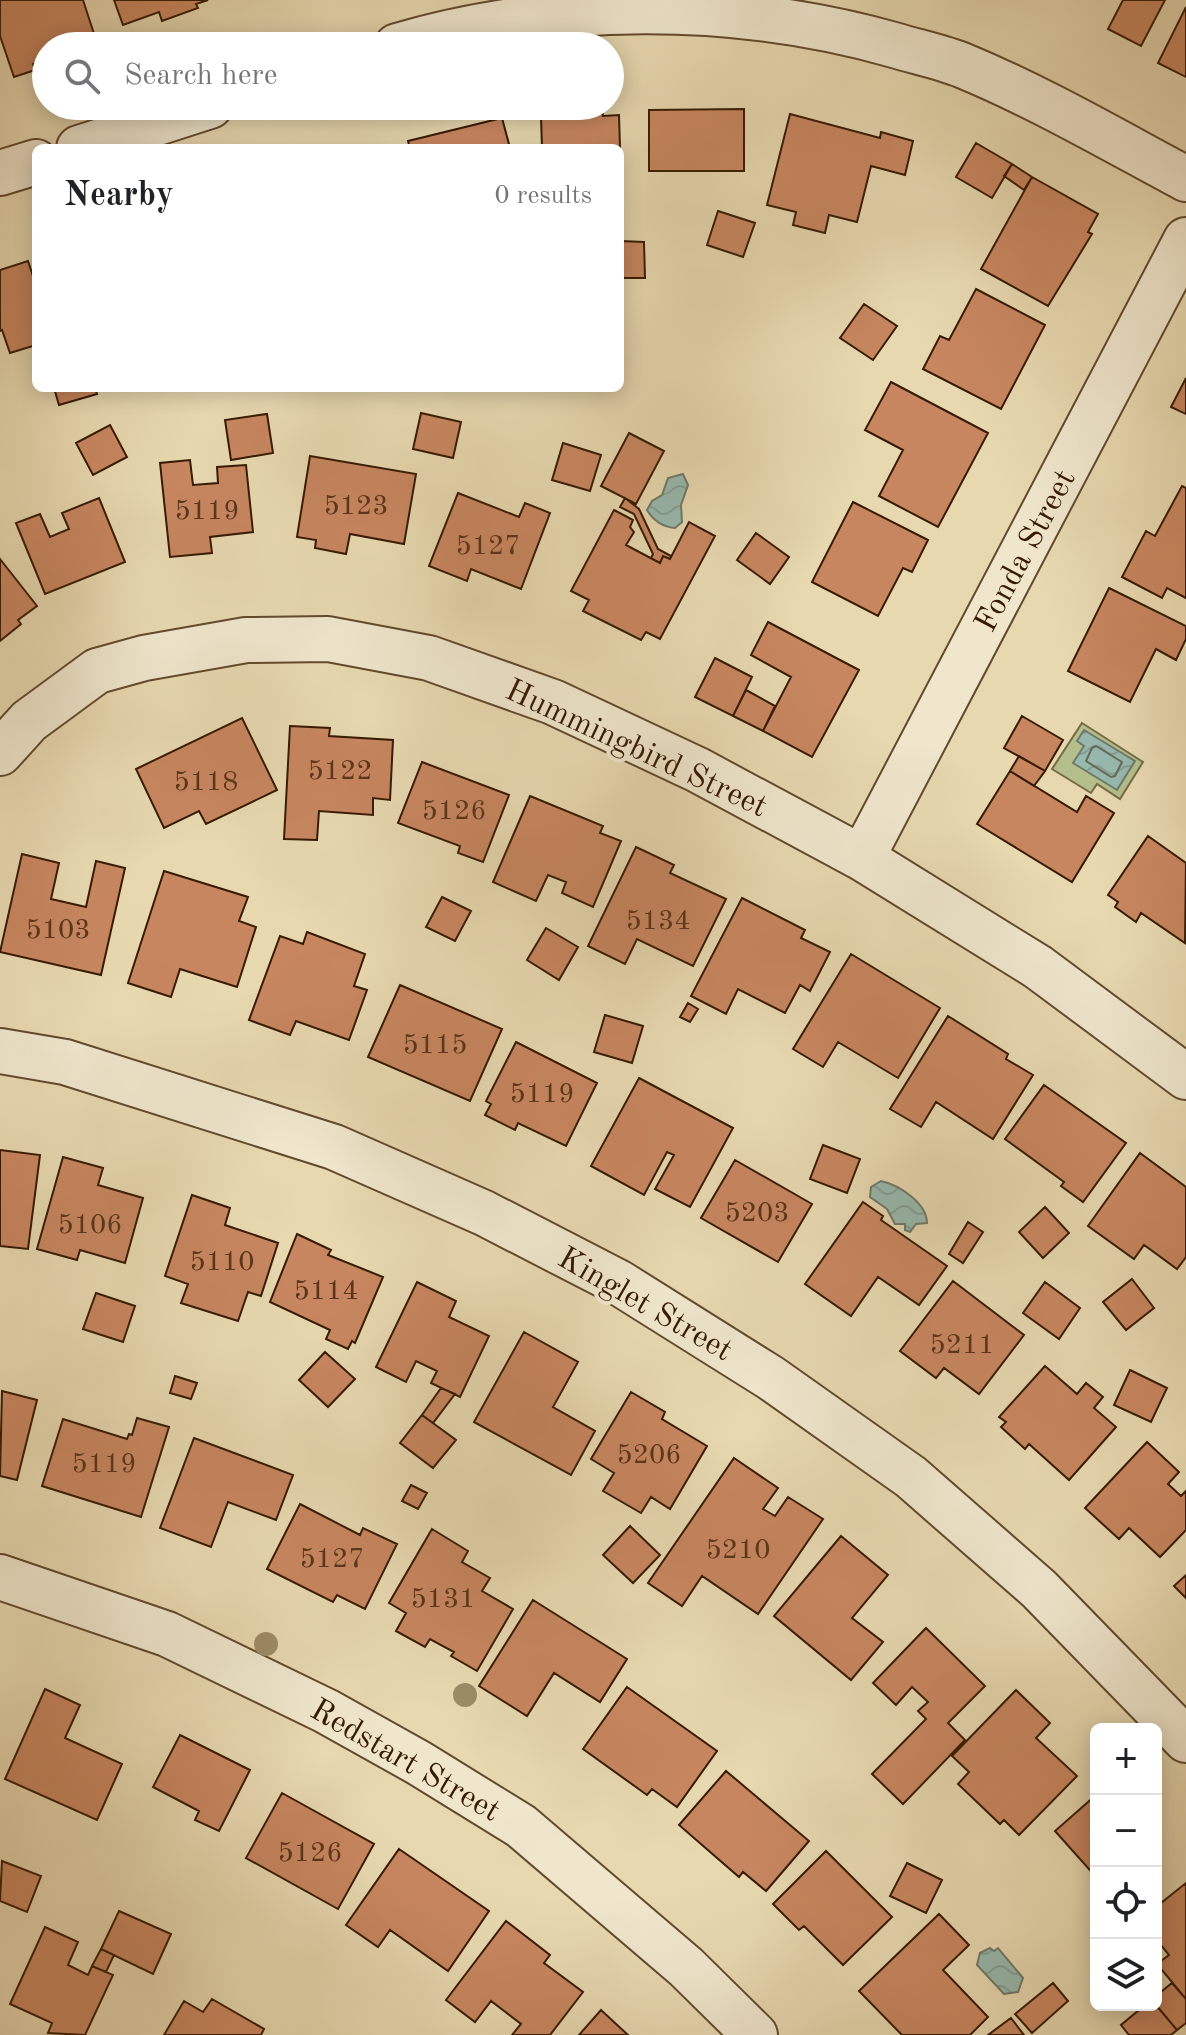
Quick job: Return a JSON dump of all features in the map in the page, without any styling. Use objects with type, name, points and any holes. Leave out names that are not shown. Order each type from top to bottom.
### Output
[{"type":"street","points":[[415,32],[434,17],[586,10],[684,11],[761,18],[850,32],[962,65],[1068,115],[1186,179]]},
{"type":"street","points":[[91,144],[166,120]]},
{"type":"street","points":[[0,173],[32,163]]},
{"type":"street","name":"Fonda Street","points":[[862,858],[1186,240]]},
{"type":"street","name":"Hummingbird Street","points":[[0,753],[29,721],[97,671],[144,658],[246,640],[328,639],[429,658],[553,702],[698,770],[862,858],[1038,967],[1186,1077]]},
{"type":"street","name":"Kinglet Street","points":[[0,1051],[65,1062],[334,1147],[484,1213],[618,1282],[771,1378],[911,1477],[1039,1589],[1186,1740]]},
{"type":"street","name":"Redstart Street","points":[[0,1577],[167,1634],[326,1711],[419,1763],[521,1826],[686,1967],[755,2035]]},
{"type":"green space","points":[[1082,723],[1143,762],[1120,799],[1097,784],[1091,793],[1052,769]]},
{"type":"water","points":[[683,474],[688,485],[681,505],[682,522],[675,528],[659,522],[647,510],[652,501],[662,495],[668,478]]},
{"type":"water","points":[[1084,730],[1135,761],[1117,790],[1073,763],[1084,746],[1077,741]]},
{"type":"water","points":[[881,1181],[911,1196],[922,1209],[927,1223],[916,1224],[910,1232],[905,1230],[905,1224],[895,1224],[887,1209],[870,1197],[871,1187]]},
{"type":"water","points":[[990,1948],[994,1951],[998,1948],[1023,1978],[1018,1992],[1004,1994],[977,1965],[980,1953]]},
{"type":"building","points":[[0,0],[83,0],[93,32],[32,32],[32,71],[14,77],[0,36]]},
{"type":"building","points":[[114,0],[208,0],[196,4],[198,8],[162,21],[159,12],[123,25]]},
{"type":"building","points":[[1123,0],[1165,0],[1141,46],[1108,29]]},
{"type":"building","points":[[1186,7],[1186,77],[1158,63]]},
{"type":"building","points":[[744,109],[744,171],[649,171],[649,110]]},
{"type":"building","points":[[790,114],[880,138],[881,132],[913,141],[905,175],[871,166],[857,222],[829,215],[825,233],[793,225],[796,212],[767,205]]},
{"type":"building","points":[[503,120],[509,144],[409,144],[408,141]]},
{"type":"building","points":[[541,120],[619,120],[620,144],[542,144]]},
{"type":"building","points":[[976,143],[1012,164],[992,198],[956,177]]},
{"type":"building","points":[[1012,164],[1032,177],[1024,190],[1004,176]]},
{"type":"building","points":[[1032,177],[1098,214],[1088,232],[1092,234],[1048,306],[981,269]]},
{"type":"building","points":[[718,211],[755,223],[743,257],[707,245]]},
{"type":"building","points":[[624,241],[644,242],[645,278],[624,278]]},
{"type":"building","points":[[28,261],[32,273],[32,346],[10,353],[0,331],[0,270]]},
{"type":"building","points":[[976,289],[1045,325],[1001,409],[923,369],[940,336],[949,340]]},
{"type":"building","points":[[864,304],[897,326],[873,360],[840,338]]},
{"type":"building","points":[[1186,378],[1186,414],[1171,407]]},
{"type":"building","points":[[891,382],[988,433],[938,527],[879,496],[903,450],[865,430]]},
{"type":"building","points":[[55,392],[97,394],[59,405]]},
{"type":"building","points":[[421,413],[461,422],[453,458],[413,449]]},
{"type":"building","points":[[267,414],[273,453],[231,460],[225,420]]},
{"type":"building","points":[[110,425],[127,457],[93,475],[76,443]]},
{"type":"building","points":[[629,433],[664,451],[636,504],[601,486]]},
{"type":"building","points":[[563,443],[601,455],[590,491],[552,480]]},
{"type":"building","points":[[310,456],[416,474],[404,544],[350,534],[346,554],[315,548],[316,540],[297,537]]},
{"type":"building","points":[[190,460],[193,485],[218,483],[217,467],[246,465],[253,532],[210,537],[212,553],[170,557],[160,463]]},
{"type":"building","points":[[1182,486],[1186,488],[1186,598],[1167,588],[1162,598],[1122,577],[1146,531],[1155,536]]},
{"type":"building","points":[[458,493],[519,517],[525,503],[550,513],[521,589],[471,569],[467,581],[429,566]]},
{"type":"building","points":[[99,498],[125,562],[45,594],[16,523],[40,514],[50,537],[69,529],[62,513]]},
{"type":"building","points":[[625,498],[639,509],[658,549],[671,556],[670,559],[663,556],[660,563],[651,558],[653,554],[634,514],[620,507]]},
{"type":"building","points":[[853,502],[928,540],[912,572],[903,568],[878,616],[812,582]]},
{"type":"building","points":[[614,510],[633,520],[630,527],[634,532],[626,545],[660,563],[663,556],[670,559],[689,522],[715,536],[660,639],[646,632],[641,640],[583,611],[589,600],[571,591]]},
{"type":"building","points":[[756,533],[789,557],[770,584],[737,560]]},
{"type":"building","points":[[0,559],[37,606],[18,620],[21,624],[0,641]]},
{"type":"building","points":[[1109,588],[1186,626],[1186,639],[1176,660],[1156,649],[1130,702],[1068,671]]},
{"type":"building","points":[[768,622],[859,670],[812,757],[763,731],[791,677],[751,655]]},
{"type":"building","points":[[715,658],[752,677],[733,716],[695,697]]},
{"type":"building","points":[[746,690],[775,706],[763,731],[733,716]]},
{"type":"building","points":[[1022,716],[1063,740],[1045,771],[1004,748]]},
{"type":"building","points":[[242,718],[277,790],[206,824],[199,811],[164,828],[136,769]]},
{"type":"building","points":[[290,726],[330,728],[329,736],[393,740],[390,800],[373,798],[373,815],[319,811],[317,840],[284,839]]},
{"type":"building","points":[[1019,756],[1045,771],[1034,786],[1010,771]]},
{"type":"building","points":[[422,762],[509,795],[483,862],[458,853],[460,846],[398,823]]},
{"type":"building","points":[[1010,771],[1077,812],[1086,796],[1114,813],[1072,882],[977,824]]},
{"type":"building","points":[[530,796],[603,826],[600,833],[621,841],[593,907],[562,893],[566,882],[548,875],[536,901],[493,882]]},
{"type":"building","points":[[1148,836],[1186,863],[1185,943],[1141,913],[1136,922],[1115,907],[1118,902],[1108,895]]},
{"type":"building","points":[[636,847],[674,865],[670,873],[726,899],[693,966],[637,939],[625,964],[588,946]]},
{"type":"building","points":[[22,854],[59,863],[51,899],[86,907],[96,861],[125,868],[101,975],[0,952]]},
{"type":"building","points":[[164,871],[248,897],[239,921],[256,927],[237,987],[180,969],[171,997],[128,983]]},
{"type":"building","points":[[442,897],[471,911],[455,941],[426,927]]},
{"type":"building","points":[[742,898],[805,930],[801,938],[830,952],[810,991],[800,985],[785,1013],[738,989],[726,1014],[691,996]]},
{"type":"building","points":[[546,928],[578,947],[559,980],[527,960]]},
{"type":"building","points":[[307,932],[365,954],[354,986],[367,990],[349,1040],[296,1021],[290,1035],[249,1020],[280,936],[303,944]]},
{"type":"building","points":[[851,954],[940,1008],[898,1078],[838,1042],[823,1067],[793,1049]]},
{"type":"building","points":[[400,985],[502,1029],[470,1101],[368,1057]]},
{"type":"building","points":[[688,1003],[698,1009],[690,1022],[680,1017]]},
{"type":"building","points":[[605,1015],[643,1026],[632,1063],[594,1052]]},
{"type":"building","points":[[948,1016],[1008,1054],[1006,1059],[1033,1075],[993,1139],[936,1102],[921,1127],[890,1109]]},
{"type":"building","points":[[516,1042],[597,1083],[566,1146],[518,1123],[515,1130],[485,1115],[491,1104],[486,1101]]},
{"type":"building","points":[[639,1078],[733,1128],[690,1207],[655,1189],[674,1155],[667,1152],[644,1195],[591,1166]]},
{"type":"building","points":[[1044,1085],[1126,1143],[1083,1202],[1061,1186],[1064,1182],[1005,1139]]},
{"type":"building","points":[[823,1145],[860,1159],[847,1193],[810,1179]]},
{"type":"building","points":[[0,1150],[40,1155],[28,1249],[0,1246]]},
{"type":"building","points":[[1140,1153],[1186,1187],[1186,1257],[1177,1269],[1144,1245],[1134,1259],[1088,1226]]},
{"type":"building","points":[[63,1157],[103,1168],[98,1185],[143,1198],[125,1263],[80,1250],[77,1260],[37,1249]]},
{"type":"building","points":[[735,1160],[812,1204],[778,1262],[701,1218]]},
{"type":"building","points":[[192,1195],[230,1208],[225,1225],[278,1243],[261,1296],[248,1292],[238,1321],[181,1303],[188,1284],[165,1276]]},
{"type":"building","points":[[863,1202],[883,1216],[881,1220],[947,1266],[919,1305],[878,1277],[851,1316],[805,1284]]},
{"type":"building","points":[[1045,1207],[1069,1233],[1043,1258],[1019,1232]]},
{"type":"building","points":[[968,1222],[983,1232],[963,1263],[949,1254]]},
{"type":"building","points":[[297,1234],[331,1250],[328,1255],[383,1277],[355,1343],[352,1341],[348,1349],[326,1339],[330,1330],[270,1302]]},
{"type":"building","points":[[1132,1279],[1154,1308],[1126,1330],[1103,1302]]},
{"type":"building","points":[[953,1281],[1024,1335],[979,1394],[944,1368],[936,1378],[900,1351]]},
{"type":"building","points":[[417,1282],[456,1301],[449,1317],[489,1336],[460,1397],[431,1383],[437,1371],[416,1361],[406,1382],[376,1367]]},
{"type":"building","points":[[1045,1282],[1080,1308],[1059,1339],[1023,1313]]},
{"type":"building","points":[[96,1293],[135,1306],[123,1342],[83,1329]]},
{"type":"building","points":[[524,1332],[578,1362],[553,1407],[595,1431],[571,1475],[474,1422]]},
{"type":"building","points":[[325,1352],[355,1379],[328,1407],[299,1380]]},
{"type":"building","points":[[1045,1366],[1077,1394],[1086,1383],[1103,1397],[1094,1408],[1116,1427],[1069,1480],[1029,1444],[1025,1449],[1001,1427],[1006,1422],[999,1417]]},
{"type":"building","points":[[1130,1370],[1167,1388],[1151,1422],[1114,1405]]},
{"type":"building","points":[[175,1376],[197,1383],[191,1399],[170,1393]]},
{"type":"building","points":[[441,1388],[455,1394],[433,1423],[422,1415]]},
{"type":"building","points":[[2,1391],[37,1400],[17,1480],[0,1476]]},
{"type":"building","points":[[631,1392],[665,1412],[662,1419],[707,1446],[670,1509],[651,1497],[641,1513],[603,1491],[614,1473],[591,1459]]},
{"type":"building","points":[[422,1415],[456,1440],[433,1468],[400,1443]]},
{"type":"building","points":[[137,1418],[169,1427],[141,1517],[42,1486],[63,1419],[127,1439],[129,1434],[132,1435]]},
{"type":"building","points":[[194,1438],[293,1475],[276,1520],[228,1502],[211,1547],[160,1528]]},
{"type":"building","points":[[1147,1442],[1179,1472],[1168,1484],[1181,1496],[1186,1491],[1186,1530],[1160,1557],[1129,1528],[1119,1539],[1085,1508]]},
{"type":"building","points":[[734,1458],[778,1488],[763,1509],[775,1516],[788,1497],[823,1519],[758,1614],[702,1576],[682,1606],[648,1583]]},
{"type":"building","points":[[411,1485],[427,1493],[418,1509],[402,1501]]},
{"type":"building","points":[[300,1504],[360,1535],[363,1528],[397,1544],[365,1609],[337,1595],[333,1602],[267,1569]]},
{"type":"building","points":[[630,1526],[660,1555],[633,1583],[603,1555]]},
{"type":"building","points":[[432,1529],[468,1551],[462,1562],[490,1578],[482,1591],[513,1609],[477,1671],[451,1656],[454,1652],[430,1639],[425,1647],[396,1631],[406,1613],[389,1603]]},
{"type":"building","points":[[841,1536],[888,1575],[852,1618],[883,1642],[851,1680],[774,1616]]},
{"type":"building","points":[[1186,1575],[1186,1598],[1174,1586]]},
{"type":"building","points":[[533,1600],[627,1659],[600,1702],[554,1673],[527,1716],[479,1686]]},
{"type":"building","points":[[926,1628],[985,1686],[948,1723],[965,1740],[903,1804],[872,1774],[926,1719],[918,1711],[928,1702],[912,1687],[896,1705],[873,1683]]},
{"type":"building","points":[[627,1687],[717,1751],[677,1807],[652,1789],[647,1795],[583,1749]]},
{"type":"building","points":[[45,1689],[80,1705],[65,1738],[122,1764],[97,1820],[5,1779]]},
{"type":"building","points":[[1016,1690],[1050,1723],[1036,1738],[1077,1776],[1019,1835],[1004,1820],[1000,1824],[958,1784],[969,1772],[952,1756]]},
{"type":"building","points":[[180,1735],[250,1770],[219,1831],[195,1820],[199,1811],[153,1787]]},
{"type":"building","points":[[726,1771],[809,1841],[766,1891],[743,1872],[739,1877],[679,1825]]},
{"type":"building","points":[[282,1793],[374,1844],[338,1909],[246,1858]]},
{"type":"building","points":[[1090,1800],[1090,1870],[1055,1831]]},
{"type":"building","points":[[399,1849],[489,1911],[448,1971],[390,1930],[378,1947],[346,1925]]},
{"type":"building","points":[[826,1851],[892,1917],[843,1965],[804,1926],[799,1930],[773,1904]]},
{"type":"building","points":[[2,1861],[41,1876],[27,1912],[0,1901]]},
{"type":"building","points":[[907,1863],[942,1880],[926,1913],[890,1896]]},
{"type":"building","points":[[1186,1883],[1186,1998],[1162,1970],[1162,1960],[1169,1955],[1162,1946],[1162,1902]]},
{"type":"building","points":[[119,1911],[171,1934],[153,1974],[101,1949]]},
{"type":"building","points":[[939,1914],[969,1945],[943,1970],[988,2017],[970,2035],[902,2035],[859,1991]]},
{"type":"building","points":[[506,1921],[550,1955],[544,1963],[583,1992],[550,2035],[512,2035],[521,2024],[491,2001],[475,2022],[446,2000]]},
{"type":"building","points":[[45,1927],[78,1942],[68,1965],[88,1975],[92,1966],[113,1975],[85,2035],[48,2033],[52,2023],[10,2004]]},
{"type":"building","points":[[101,1949],[114,1955],[106,1972],[92,1966]]},
{"type":"building","points":[[1053,1983],[1068,2001],[1032,2033],[1015,2014]]},
{"type":"building","points":[[1172,1983],[1186,1999],[1186,2023],[1177,2030],[1161,2011],[1162,1991]]},
{"type":"building","points":[[212,1999],[264,2029],[261,2035],[164,2035],[184,2001],[203,2012]]},
{"type":"building","points":[[601,2010],[628,2035],[579,2035]]},
{"type":"building","points":[[1138,2011],[1161,2011],[1177,2030],[1171,2035],[1129,2035],[1121,2025]]},
{"type":"building","points":[[1011,2018],[1024,2035],[988,2035]]}]
